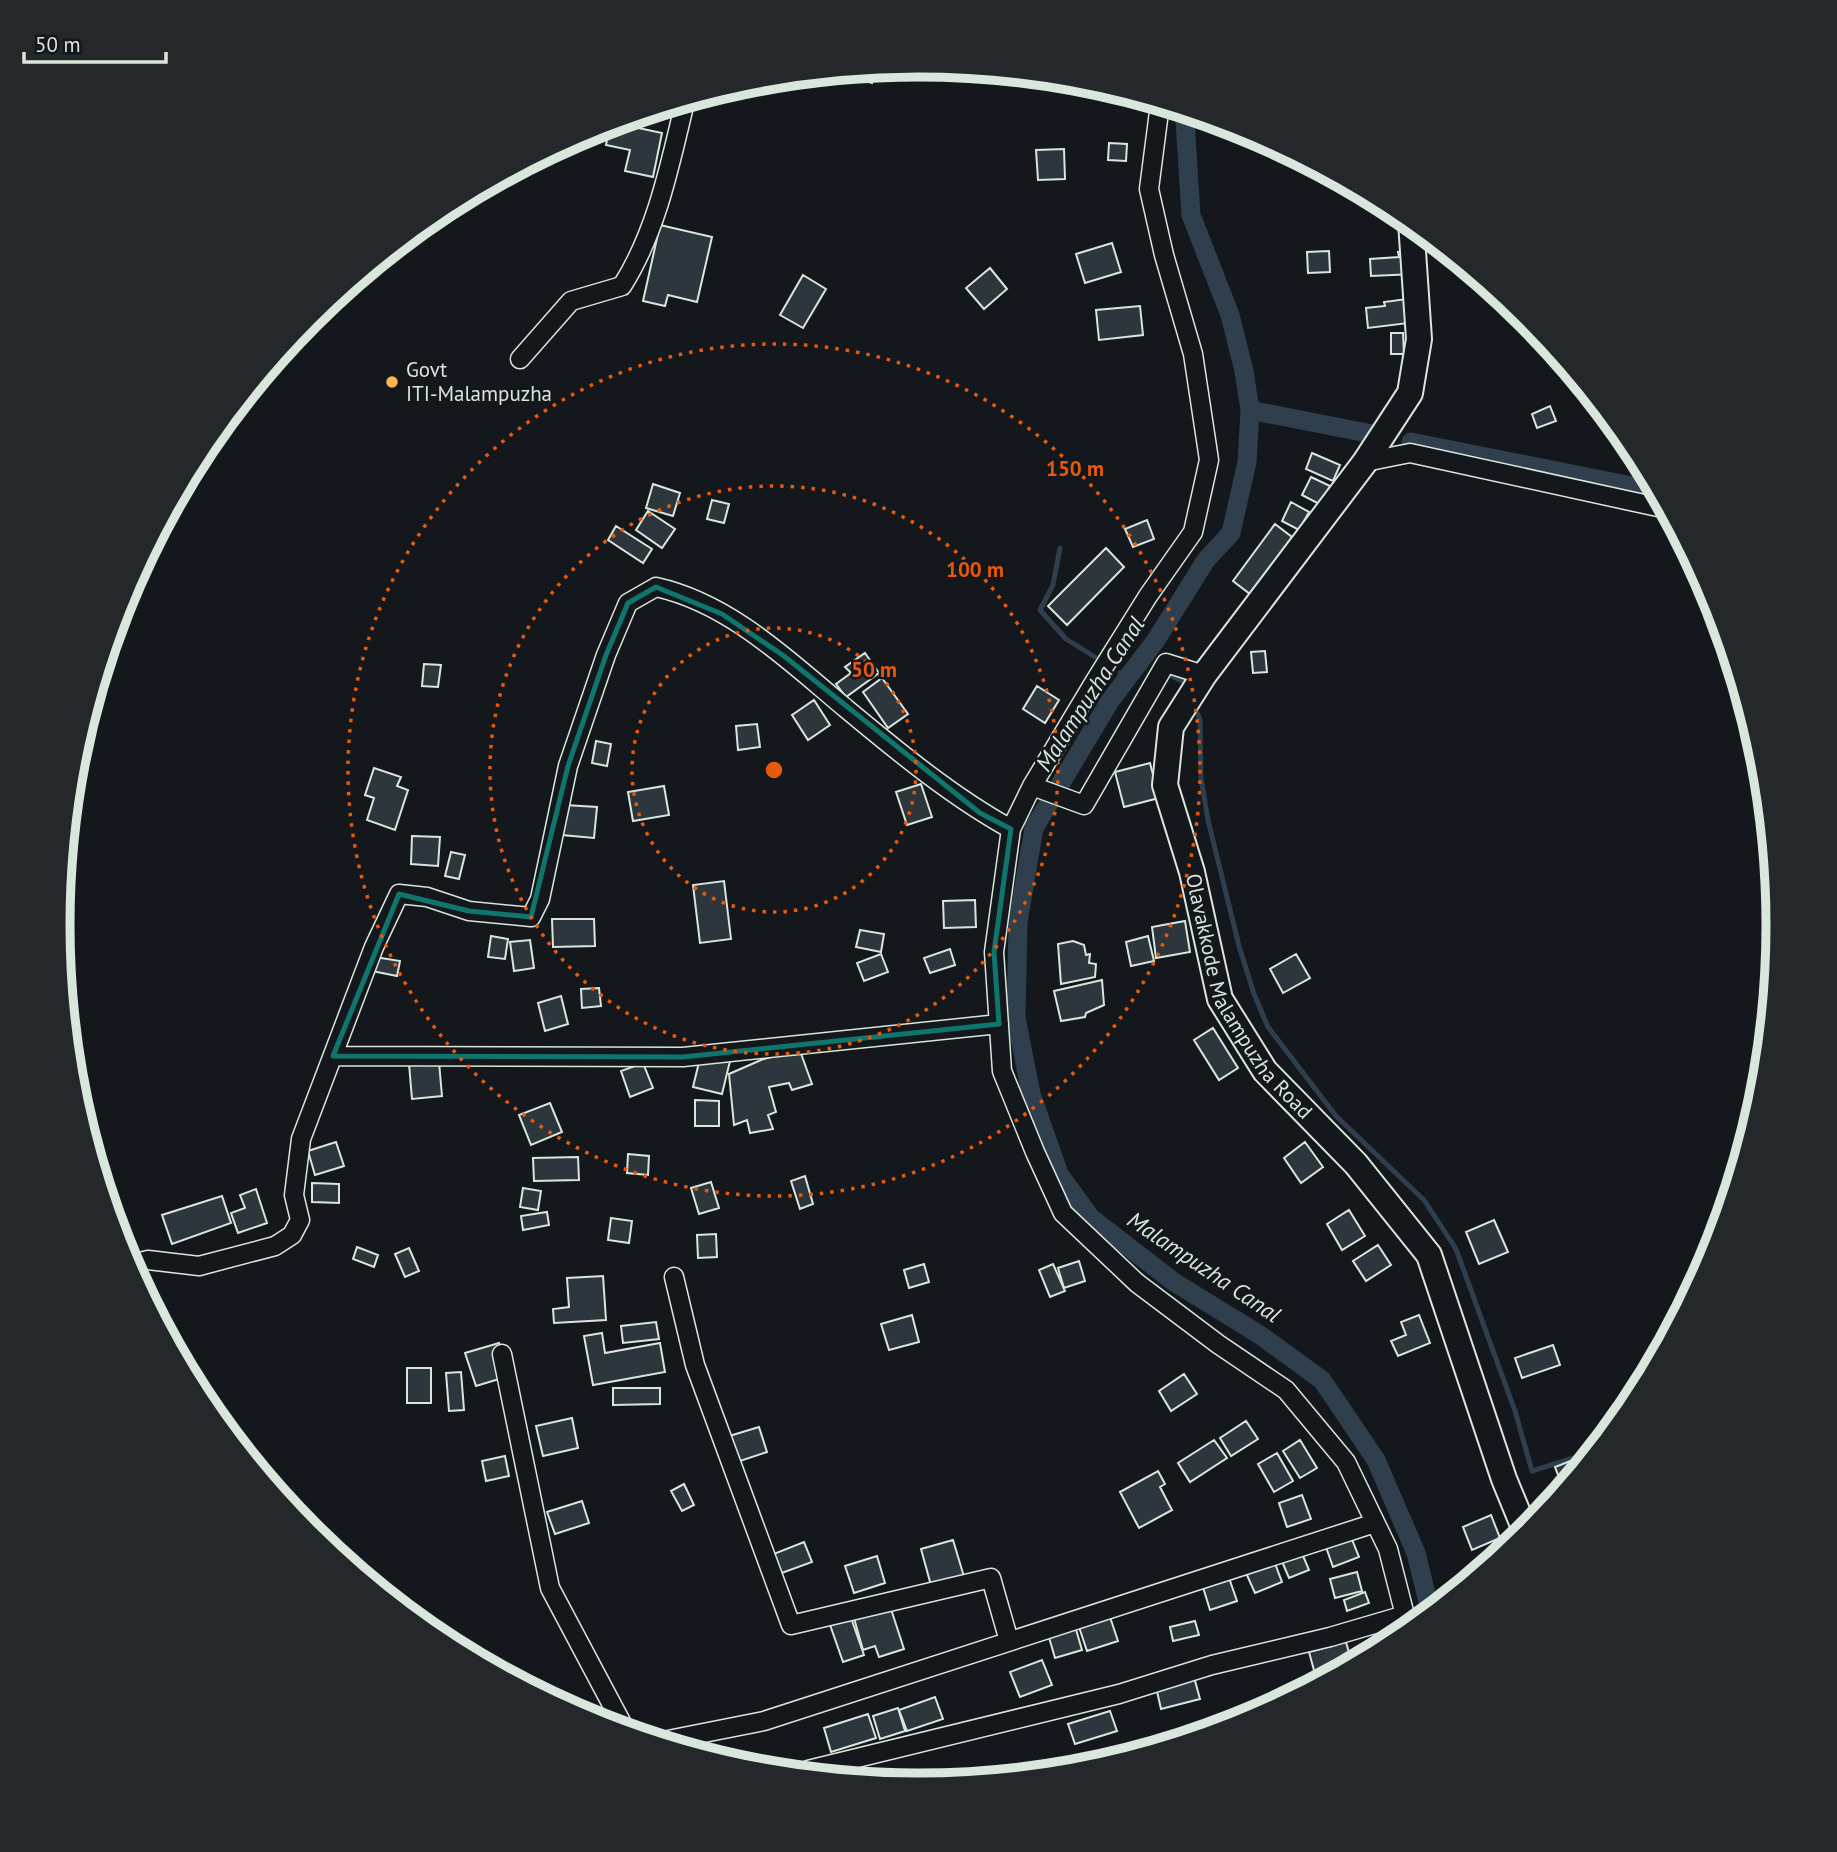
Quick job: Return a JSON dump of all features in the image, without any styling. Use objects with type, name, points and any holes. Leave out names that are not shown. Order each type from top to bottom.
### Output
[{"type":"main road","name":"Olavakkode Malampuzha Road","points":[[1412,236],[1419,339],[1410,393],[1365,462],[1204,675],[1171,727],[1166,785],[1192,872],[1220,999],[1265,1071],[1356,1164],[1429,1255],[1500,1466],[1522,1522]]},
{"type":"street","points":[[520,359],[571,301],[622,286],[632,270],[661,199],[683,111]]},
{"type":"street","points":[[1159,113],[1149,188],[1164,254],[1193,354],[1209,460],[1193,532],[1148,596],[1032,786],[1011,829],[995,952],[1002,1071],[1063,1213],[1137,1283],[1218,1344],[1286,1390],[1346,1462],[1388,1549],[1406,1620]]},
{"type":"street","points":[[1365,462],[1410,453],[1655,506]]},
{"type":"street","points":[[140,1262],[148,1260],[199,1266],[275,1246],[292,1235],[300,1220],[294,1195],[301,1139],[374,947],[399,894],[427,897],[469,911],[531,917],[540,899],[568,766],[606,655],[628,603],[656,587],[680,592],[722,614],[784,656],[845,708],[981,813],[1011,829]]},
{"type":"street","points":[[1032,786],[1084,805],[1166,663],[1204,675]]},
{"type":"street","points":[[333,1056],[683,1058],[999,1024]]},
{"type":"street","points":[[674,1277],[695,1365],[791,1625],[991,1578],[1009,1641]]},
{"type":"street","points":[[502,1354],[550,1588],[620,1719]]},
{"type":"street","points":[[675,1738],[764,1721],[1375,1523]]},
{"type":"street","points":[[816,1768],[1119,1694],[1212,1665],[1330,1637],[1401,1624]]},
{"type":"highlighted area","points":[[656,587],[722,614],[784,656],[980,813],[1011,829],[994,952],[999,1024],[683,1057],[333,1056],[399,894],[469,911],[531,917],[568,766],[606,655],[628,603]]},
{"type":"building","points":[[635,127],[662,133],[653,177],[625,171],[630,150],[606,145],[608,137]]},
{"type":"building","points":[[1109,143],[1127,144],[1126,161],[1108,160]]},
{"type":"building","points":[[1064,149],[1065,179],[1038,180],[1036,150]]},
{"type":"building","points":[[660,225],[712,237],[697,302],[668,295],[665,306],[643,301]]},
{"type":"building","points":[[1112,243],[1121,272],[1085,283],[1076,254]]},
{"type":"building","points":[[1329,251],[1330,272],[1308,273],[1307,252]]},
{"type":"building","points":[[1414,251],[1415,274],[1371,276],[1370,259],[1399,257],[1398,252]]},
{"type":"building","points":[[990,268],[1007,289],[984,309],[966,288]]},
{"type":"building","points":[[803,275],[826,289],[803,328],[780,315]]},
{"type":"building","points":[[1414,298],[1417,322],[1368,328],[1366,308],[1385,306],[1384,302]]},
{"type":"building","points":[[1140,306],[1143,335],[1099,340],[1096,310]]},
{"type":"building","points":[[1391,333],[1403,333],[1404,354],[1391,354]]},
{"type":"building","points":[[1550,406],[1556,421],[1537,428],[1532,414]]},
{"type":"building","points":[[1312,453],[1340,465],[1333,481],[1306,469]]},
{"type":"building","points":[[1311,477],[1330,486],[1321,505],[1302,495]]},
{"type":"building","points":[[653,484],[680,493],[673,516],[646,508]]},
{"type":"building","points":[[712,500],[729,504],[724,523],[707,519]]},
{"type":"building","points":[[1291,502],[1309,512],[1299,530],[1282,521]]},
{"type":"building","points":[[648,511],[675,529],[662,548],[636,530]]},
{"type":"building","points":[[1147,520],[1154,539],[1133,547],[1125,529]]},
{"type":"building","points":[[1275,524],[1292,537],[1250,594],[1233,581]]},
{"type":"building","points":[[616,526],[652,549],[643,563],[608,540]]},
{"type":"building","points":[[1106,548],[1124,567],[1067,625],[1048,606]]},
{"type":"building","points":[[1265,651],[1267,672],[1253,673],[1251,652]]},
{"type":"building","points":[[865,653],[879,673],[846,697],[836,684],[851,673],[845,667]]},
{"type":"building","points":[[424,664],[441,665],[438,687],[422,686]]},
{"type":"building","points":[[882,678],[908,714],[888,728],[863,692]]},
{"type":"building","points":[[1037,686],[1059,700],[1045,723],[1023,709]]},
{"type":"building","points":[[814,700],[830,725],[808,740],[792,715]]},
{"type":"building","points":[[757,724],[760,747],[738,750],[736,726]]},
{"type":"building","points":[[596,741],[611,744],[607,766],[592,763]]},
{"type":"building","points":[[1150,763],[1159,798],[1124,807],[1115,772]]},
{"type":"building","points":[[374,768],[401,777],[397,786],[408,790],[395,830],[367,820],[374,798],[365,795]]},
{"type":"building","points":[[921,784],[932,817],[907,825],[896,792]]},
{"type":"building","points":[[664,786],[669,815],[633,821],[628,792]]},
{"type":"building","points":[[565,805],[597,807],[594,838],[562,835]]},
{"type":"building","points":[[412,836],[440,837],[438,866],[411,864]]},
{"type":"building","points":[[451,852],[465,855],[459,879],[445,876]]},
{"type":"building","points":[[724,881],[731,939],[700,943],[693,885]]},
{"type":"building","points":[[975,900],[976,927],[944,928],[943,901]]},
{"type":"building","points":[[552,919],[594,919],[595,946],[553,947]]},
{"type":"building","points":[[1185,921],[1190,952],[1156,958],[1152,927]]},
{"type":"building","points":[[860,930],[884,934],[881,952],[856,947]]},
{"type":"building","points":[[491,936],[508,939],[505,959],[488,957]]},
{"type":"building","points":[[1148,936],[1154,961],[1131,966],[1126,942]]},
{"type":"building","points":[[530,940],[534,968],[514,971],[510,942]]},
{"type":"building","points":[[1073,941],[1084,945],[1086,955],[1090,954],[1089,963],[1096,964],[1095,977],[1061,984],[1058,944]]},
{"type":"building","points":[[950,949],[955,965],[930,973],[924,958]]},
{"type":"building","points":[[881,954],[888,972],[864,981],[857,963]]},
{"type":"building","points":[[1296,954],[1310,978],[1283,993],[1270,969]]},
{"type":"building","points":[[375,957],[400,961],[397,976],[372,971]]},
{"type":"building","points":[[1102,980],[1104,1005],[1086,1013],[1085,1017],[1061,1021],[1054,991]]},
{"type":"building","points":[[599,988],[601,1006],[582,1008],[581,989]]},
{"type":"building","points":[[561,996],[568,1024],[545,1031],[538,1003]]},
{"type":"building","points":[[1213,1028],[1238,1068],[1219,1080],[1194,1040]]},
{"type":"building","points":[[799,1048],[812,1084],[792,1090],[789,1083],[769,1087],[776,1112],[768,1115],[773,1129],[750,1133],[747,1120],[734,1125],[729,1074]]},
{"type":"building","points":[[701,1054],[730,1061],[722,1094],[693,1087]]},
{"type":"building","points":[[439,1062],[442,1096],[412,1099],[409,1064]]},
{"type":"building","points":[[643,1063],[653,1088],[630,1097],[621,1071]]},
{"type":"building","points":[[695,1100],[719,1101],[719,1126],[695,1126]]},
{"type":"building","points":[[550,1103],[562,1132],[531,1145],[519,1115]]},
{"type":"building","points":[[336,1142],[344,1166],[315,1175],[308,1151]]},
{"type":"building","points":[[1305,1142],[1323,1167],[1301,1183],[1284,1158]]},
{"type":"building","points":[[628,1154],[649,1156],[648,1175],[627,1173]]},
{"type":"building","points":[[578,1157],[579,1180],[534,1181],[533,1158]]},
{"type":"building","points":[[805,1176],[813,1204],[800,1209],[791,1181]]},
{"type":"building","points":[[711,1182],[719,1208],[699,1214],[691,1188]]},
{"type":"building","points":[[312,1183],[339,1184],[339,1203],[312,1202]]},
{"type":"building","points":[[523,1188],[541,1191],[538,1210],[520,1207]]},
{"type":"building","points":[[256,1189],[267,1223],[238,1233],[231,1213],[245,1208],[240,1195]]},
{"type":"building","points":[[222,1196],[231,1223],[172,1244],[162,1215]]},
{"type":"building","points":[[1349,1210],[1365,1236],[1342,1250],[1327,1224]]},
{"type":"building","points":[[547,1212],[549,1225],[523,1230],[521,1216]]},
{"type":"building","points":[[611,1218],[632,1221],[629,1243],[608,1240]]},
{"type":"building","points":[[1494,1220],[1508,1252],[1479,1264],[1466,1232]]},
{"type":"building","points":[[716,1234],[717,1257],[698,1258],[697,1235]]},
{"type":"building","points":[[1378,1245],[1391,1265],[1366,1281],[1353,1261]]},
{"type":"building","points":[[357,1247],[378,1255],[374,1267],[353,1259]]},
{"type":"building","points":[[409,1248],[419,1271],[405,1277],[395,1254]]},
{"type":"building","points":[[1079,1261],[1085,1281],[1064,1288],[1058,1268]]},
{"type":"building","points":[[924,1264],[929,1282],[909,1288],[904,1270]]},
{"type":"building","points":[[1053,1264],[1065,1291],[1050,1297],[1039,1270]]},
{"type":"building","points":[[603,1276],[606,1320],[554,1323],[553,1309],[569,1307],[567,1278]]},
{"type":"building","points":[[912,1315],[919,1342],[889,1350],[881,1324]]},
{"type":"building","points":[[1419,1315],[1430,1343],[1398,1356],[1391,1341],[1406,1335],[1401,1322]]},
{"type":"building","points":[[656,1322],[659,1339],[623,1343],[621,1326]]},
{"type":"building","points":[[602,1333],[605,1353],[660,1343],[665,1372],[593,1385],[584,1336]]},
{"type":"building","points":[[499,1343],[509,1376],[476,1386],[465,1353]]},
{"type":"building","points":[[1553,1345],[1560,1365],[1522,1378],[1515,1358]]},
{"type":"building","points":[[407,1368],[431,1368],[431,1403],[407,1403]]},
{"type":"building","points":[[461,1372],[464,1410],[449,1411],[446,1373]]},
{"type":"building","points":[[1184,1374],[1197,1394],[1171,1411],[1159,1391]]},
{"type":"building","points":[[613,1388],[660,1388],[660,1404],[613,1405]]},
{"type":"building","points":[[572,1418],[578,1448],[543,1456],[536,1426]]},
{"type":"building","points":[[1246,1421],[1258,1439],[1231,1456],[1220,1438]]},
{"type":"building","points":[[759,1427],[767,1452],[734,1463],[726,1437]]},
{"type":"building","points":[[1214,1440],[1227,1458],[1190,1482],[1178,1463]]},
{"type":"building","points":[[1300,1440],[1317,1468],[1300,1478],[1283,1451]]},
{"type":"building","points":[[1277,1453],[1293,1481],[1274,1492],[1258,1464]]},
{"type":"building","points":[[505,1456],[509,1476],[486,1481],[482,1461]]},
{"type":"building","points":[[1580,1457],[1560,1480],[1555,1467]]},
{"type":"building","points":[[1158,1471],[1165,1484],[1160,1487],[1172,1510],[1139,1528],[1120,1492]]},
{"type":"building","points":[[684,1484],[694,1505],[682,1511],[671,1491]]},
{"type":"building","points":[[1302,1495],[1311,1519],[1287,1527],[1279,1503]]},
{"type":"building","points":[[582,1501],[589,1523],[555,1534],[547,1512]]},
{"type":"building","points":[[1491,1515],[1500,1538],[1472,1550],[1463,1527]]},
{"type":"building","points":[[1351,1537],[1359,1557],[1333,1567],[1326,1547]]},
{"type":"building","points":[[953,1540],[965,1580],[932,1589],[921,1549]]},
{"type":"building","points":[[804,1542],[812,1562],[779,1574],[771,1555]]},
{"type":"building","points":[[1301,1551],[1309,1570],[1289,1578],[1281,1559]]},
{"type":"building","points":[[877,1556],[885,1583],[854,1593],[845,1566]]},
{"type":"building","points":[[1274,1561],[1282,1582],[1255,1593],[1246,1573]]},
{"type":"building","points":[[1357,1572],[1362,1591],[1335,1598],[1330,1579]]},
{"type":"building","points":[[1228,1575],[1237,1601],[1210,1610],[1202,1584]]},
{"type":"building","points":[[1365,1592],[1369,1603],[1347,1611],[1344,1600]]},
{"type":"building","points":[[891,1609],[904,1649],[879,1657],[875,1646],[863,1650],[852,1611]]},
{"type":"building","points":[[1109,1614],[1118,1641],[1087,1651],[1078,1624]]},
{"type":"building","points":[[850,1615],[864,1655],[843,1662],[829,1622]]},
{"type":"building","points":[[1195,1621],[1199,1635],[1173,1641],[1170,1627]]},
{"type":"building","points":[[1075,1626],[1082,1650],[1055,1658],[1048,1634]]},
{"type":"building","points":[[1346,1642],[1350,1657],[1315,1674],[1309,1652]]},
{"type":"building","points":[[1042,1660],[1052,1685],[1020,1697],[1010,1672]]},
{"type":"building","points":[[1194,1677],[1200,1699],[1161,1709],[1156,1687]]},
{"type":"building","points":[[935,1697],[943,1719],[907,1731],[899,1710]]},
{"type":"building","points":[[898,1708],[905,1731],[880,1739],[873,1716]]},
{"type":"building","points":[[1110,1711],[1117,1731],[1075,1744],[1068,1724]]},
{"type":"building","points":[[868,1714],[876,1738],[831,1752],[824,1728]]},
{"type":"waterway","name":"Malampuzha Canal","points":[[1185,121],[1191,215],[1230,315],[1244,371],[1250,410],[1247,462],[1231,533],[1206,560],[1156,640],[1110,701],[1034,828],[1018,922],[1016,1017],[1031,1094],[1059,1174],[1091,1218],[1174,1282],[1260,1335],[1322,1380],[1376,1460],[1416,1553],[1428,1604]]},
{"type":"waterway","name":"Malampuzha Canal","points":[[1250,410],[1372,434]]},
{"type":"waterway","name":"Malampuzha Canal","points":[[1411,442],[1645,489]]},
{"type":"waterway","points":[[1060,548],[1053,585],[1040,610],[1066,639],[1095,657]]},
{"type":"waterway","points":[[1120,673],[1123,675],[1130,663],[1145,667]]},
{"type":"waterway","points":[[1170,675],[1184,682]]},
{"type":"waterway","points":[[1198,714],[1201,778],[1208,820],[1239,946],[1268,1027],[1336,1116],[1424,1200],[1456,1249],[1515,1411],[1532,1471],[1581,1456]]},
{"type":"place","name":"Govt ITI-Malampuzha","points":[[392,382]]}]
